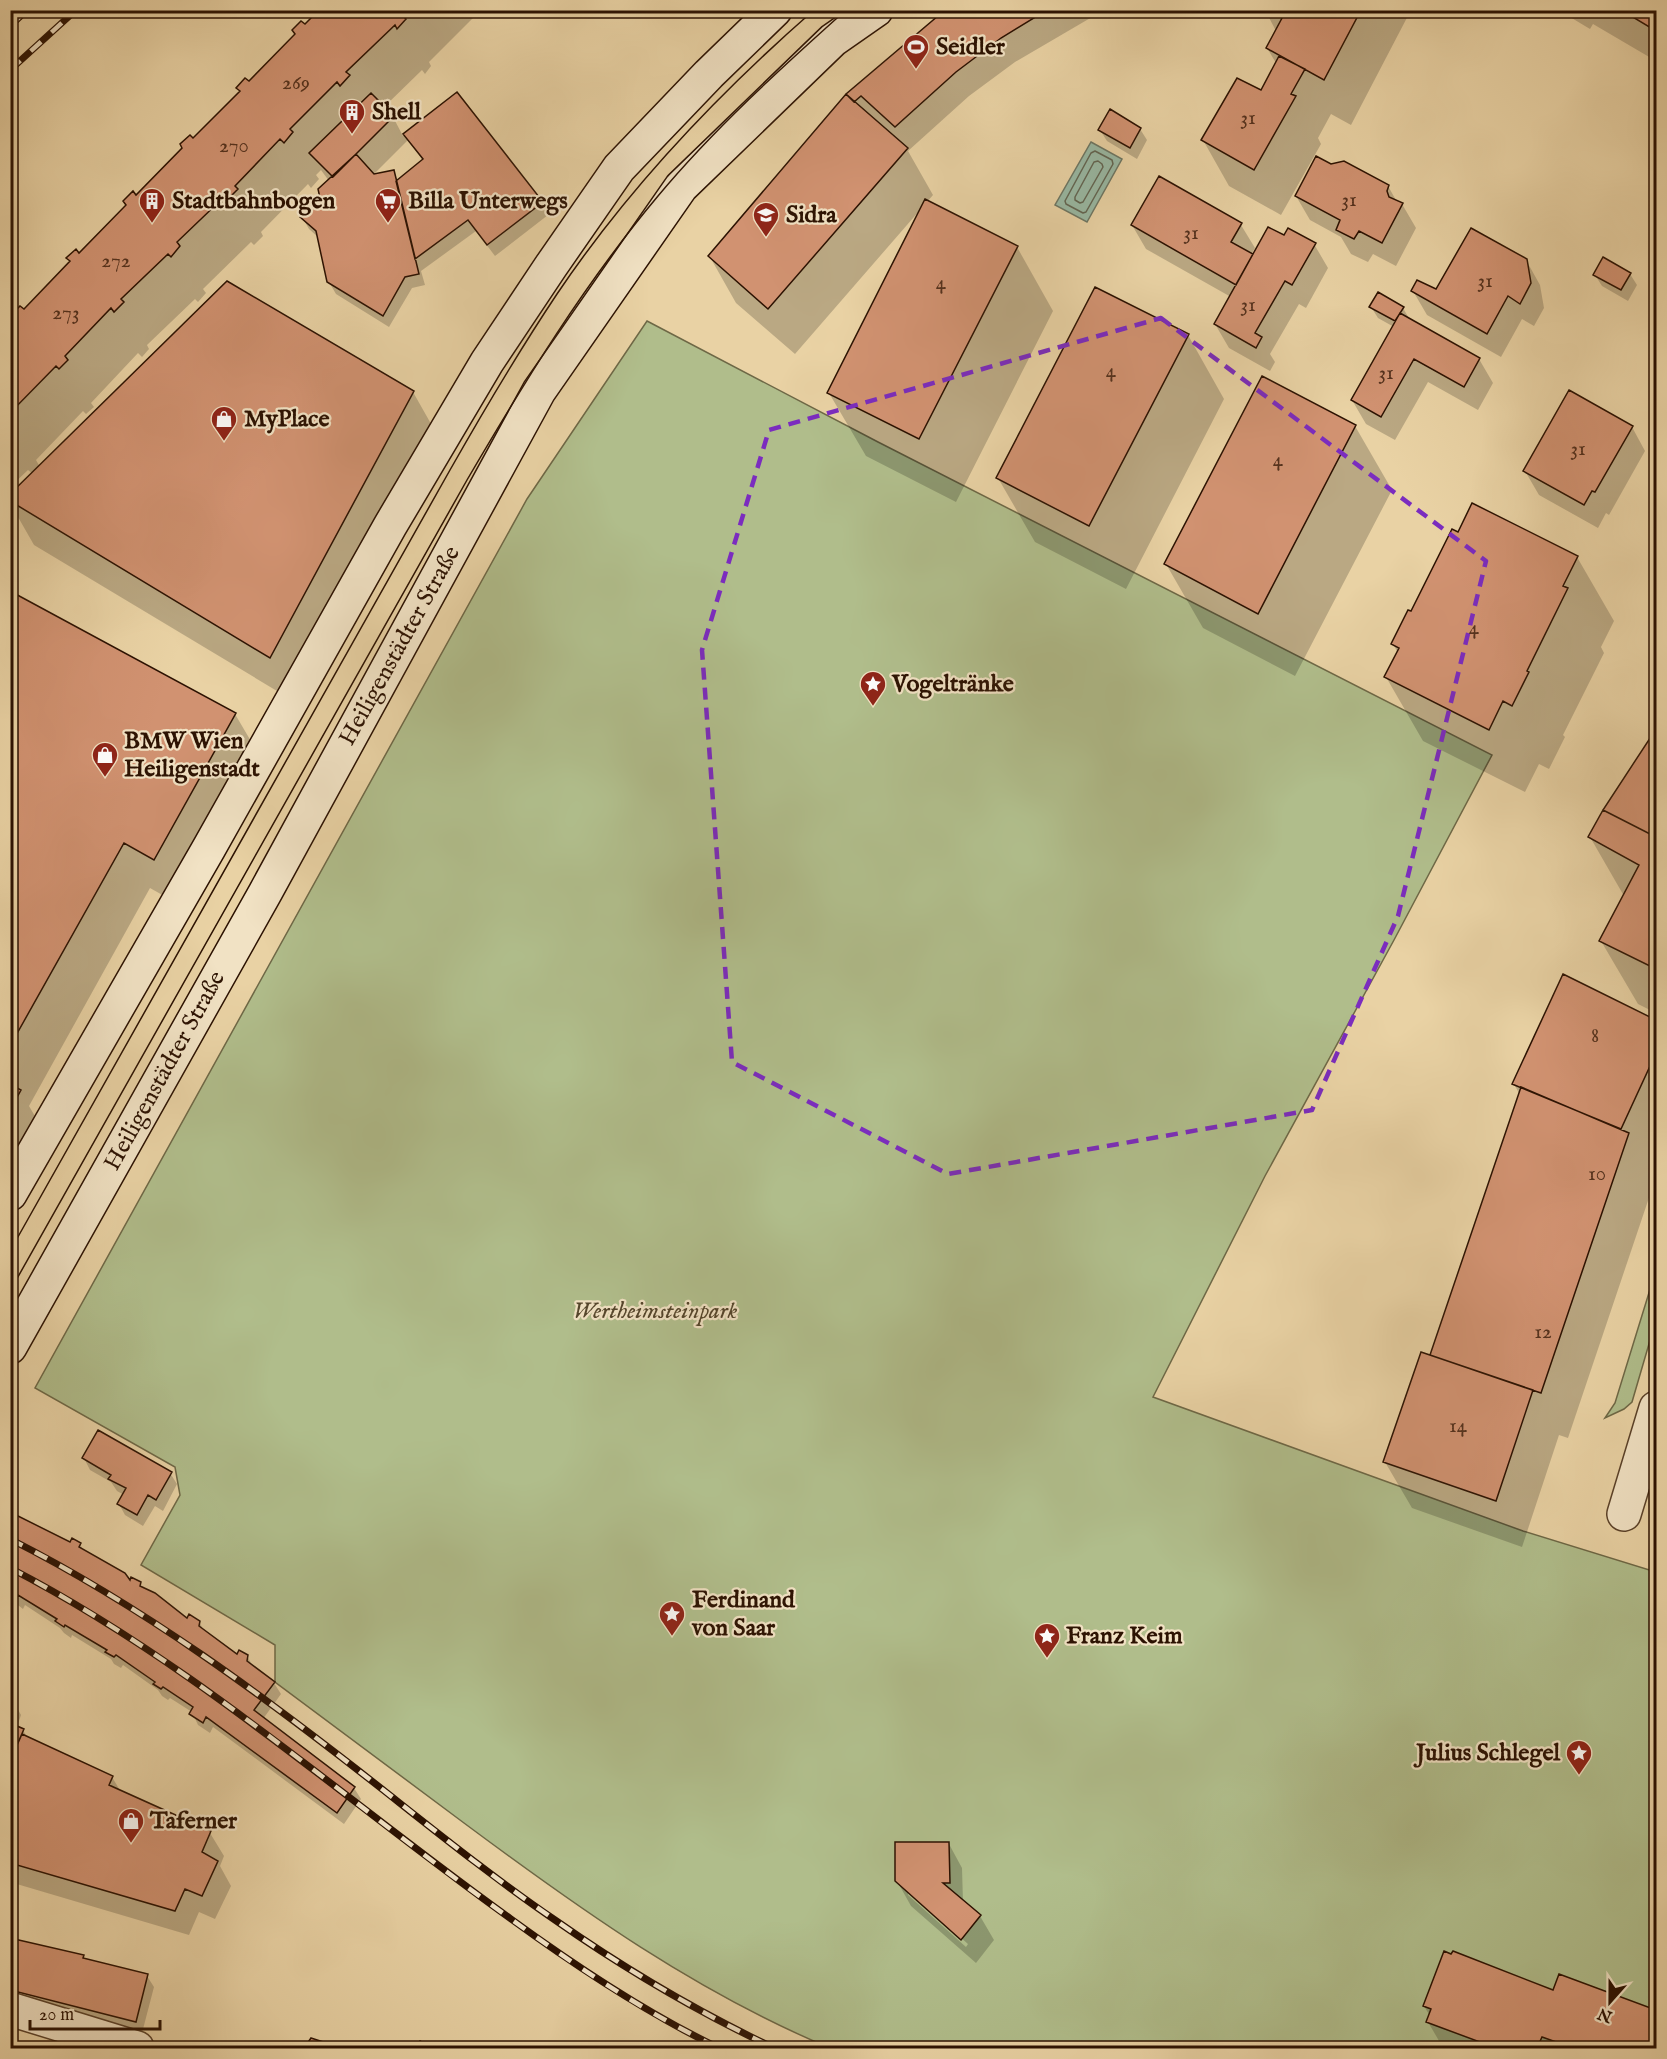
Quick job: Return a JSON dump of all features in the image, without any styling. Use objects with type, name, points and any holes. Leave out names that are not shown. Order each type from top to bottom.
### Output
[{"type":"main road","points":[[10,1194],[209,848],[390,526],[487,362],[619,168],[709,74],[775,10]]},
{"type":"main road","name":"Heiligenstädter Straße","points":[[10,1347],[265,893],[539,392],[681,187],[833,40],[876,10]]},
{"type":"main road","points":[[1624,1514],[1656,1408]]},
{"type":"main road","points":[[10,2009],[137,2049]]},
{"type":"highlighted area","points":[[1161,318],[1486,561],[1398,916],[1312,1110],[948,1174],[732,1062],[702,650],[769,430]]},
{"type":"green space","name":"Wertheimsteinpark","points":[[647,321],[878,442],[1492,755],[1265,1176],[1153,1397],[1523,1531],[1656,1572],[1656,2048],[830,2048],[781,2026],[686,1975],[596,1918],[275,1682],[275,1645],[141,1565],[180,1495],[175,1467],[35,1388],[527,499]]},
{"type":"green space","points":[[1656,1270],[1656,1320],[1632,1402],[1624,1409],[1605,1418],[1615,1403]]},
{"type":"water","points":[[1091,142],[1122,159],[1087,222],[1055,205]]},
{"type":"building","name":"Stadtbahnbogen","points":[[319,10],[408,10],[403,16],[406,19],[397,29],[395,25],[346,72],[350,75],[340,86],[337,82],[290,129],[293,132],[284,143],[280,139],[235,186],[238,189],[227,200],[224,197],[177,242],[180,246],[171,257],[168,254],[121,299],[124,302],[114,312],[111,308],[65,356],[68,360],[59,369],[56,366],[10,413],[10,322],[13,319],[10,316],[20,306],[24,309],[70,261],[66,258],[76,249],[79,253],[126,205],[123,201],[133,191],[136,195],[182,148],[180,144],[190,135],[193,138],[240,91],[236,88],[245,78],[249,81],[295,34],[292,30],[301,21],[305,24]]},
{"type":"building","points":[[945,10],[1047,10],[1001,38],[956,72],[895,127],[861,96],[854,102],[846,94]]},
{"type":"building","points":[[1268,10],[1361,10],[1324,80],[1266,48],[1282,18]]},
{"type":"building","points":[[1621,10],[1656,10],[1656,31]]},
{"type":"building","points":[[1279,56],[1305,69],[1291,94],[1296,96],[1254,170],[1201,140],[1237,78],[1261,90]]},
{"type":"building","points":[[457,92],[543,202],[487,245],[468,220],[415,259],[396,181],[423,159],[403,134]]},
{"type":"building","name":"Shell","points":[[371,93],[394,116],[333,177],[309,153]]},
{"type":"building","points":[[846,94],[908,148],[768,309],[708,256]]},
{"type":"building","points":[[1110,109],[1141,128],[1130,148],[1098,130]]},
{"type":"building","points":[[356,154],[374,174],[394,170],[419,274],[405,277],[383,316],[327,282],[316,231],[300,217],[320,198],[318,189]]},
{"type":"building","points":[[1316,156],[1331,164],[1344,161],[1389,185],[1387,191],[1389,197],[1403,203],[1382,243],[1359,231],[1354,239],[1336,230],[1340,220],[1295,196]]},
{"type":"building","points":[[1159,176],[1242,223],[1231,242],[1253,254],[1236,285],[1131,225]]},
{"type":"building","points":[[925,199],[1018,246],[919,439],[827,393]]},
{"type":"building","points":[[1268,227],[1284,235],[1288,228],[1316,243],[1292,285],[1285,281],[1255,333],[1262,337],[1256,348],[1214,324]]},
{"type":"building","points":[[1471,228],[1527,259],[1531,283],[1520,304],[1508,296],[1487,334],[1411,291],[1417,280],[1436,289]]},
{"type":"building","points":[[1603,257],[1631,273],[1621,290],[1593,275]]},
{"type":"building","name":"MyPlace","points":[[227,281],[414,391],[270,658],[10,501],[10,494]]},
{"type":"building","points":[[1095,287],[1189,334],[1089,526],[996,478]]},
{"type":"building","points":[[1378,292],[1404,307],[1395,321],[1369,307]]},
{"type":"building","points":[[1400,313],[1480,358],[1464,387],[1414,359],[1381,417],[1351,400]]},
{"type":"building","points":[[1262,376],[1356,425],[1258,614],[1164,564]]},
{"type":"building","points":[[1569,390],[1633,426],[1595,492],[1592,491],[1584,505],[1523,471]]},
{"type":"building","points":[[1472,503],[1578,556],[1563,586],[1568,588],[1512,706],[1503,701],[1489,730],[1384,677],[1399,648],[1391,644],[1408,610],[1411,611],[1452,529],[1458,532]]},
{"type":"building","name":"BMW Wien Heiligenstadt","points":[[10,591],[236,713],[154,860],[124,843],[10,1046]]},
{"type":"building","points":[[1656,729],[1656,828],[1652,835],[1603,810]]},
{"type":"building","points":[[1603,810],[1656,837],[1656,969],[1599,941],[1639,865],[1588,837]]},
{"type":"building","points":[[1563,974],[1656,1020],[1656,1053],[1621,1129],[1512,1084]]},
{"type":"building","points":[[10,1084],[21,1090],[10,1110]]},
{"type":"building","points":[[1521,1087],[1629,1133],[1541,1393],[1430,1355]]},
{"type":"building","points":[[1421,1352],[1533,1390],[1496,1501],[1383,1462]]},
{"type":"building","points":[[98,1430],[172,1472],[156,1500],[148,1495],[137,1515],[117,1504],[126,1488],[108,1479],[111,1475],[82,1458]]},
{"type":"building","points":[[10,1512],[70,1542],[72,1538],[81,1543],[79,1547],[125,1573],[130,1580],[131,1577],[141,1582],[140,1586],[155,1593],[187,1618],[189,1614],[200,1621],[199,1626],[237,1654],[239,1650],[248,1655],[247,1661],[275,1682],[254,1710],[355,1787],[337,1813],[206,1717],[203,1723],[189,1714],[193,1707],[163,1687],[161,1689],[153,1684],[155,1682],[116,1655],[114,1657],[105,1652],[107,1650],[65,1625],[64,1627],[55,1621],[57,1619],[18,1595],[16,1598],[10,1594]]},
{"type":"building","points":[[10,1723],[24,1729],[10,1761]]},
{"type":"building","points":[[22,1734],[113,1776],[109,1785],[211,1831],[202,1852],[218,1861],[202,1896],[185,1889],[175,1911],[10,1863],[10,1761]]},
{"type":"building","points":[[895,1842],[949,1842],[950,1883],[943,1883],[981,1915],[961,1940],[895,1881]]},
{"type":"building","points":[[10,1938],[84,1955],[83,1958],[148,1974],[136,2022],[10,1990]]},
{"type":"building","points":[[1444,1951],[1451,1954],[1453,1951],[1553,1990],[1559,1974],[1656,2010],[1656,2048],[1573,2048],[1542,2037],[1537,2048],[1496,2048],[1426,2022],[1431,2009],[1423,2006]]},
{"type":"building","points":[[311,2038],[342,2048],[304,2048]]},
{"type":"building","points":[[10,2041],[35,2048],[10,2048]]},
{"type":"building","points":[[420,2041],[433,2048],[416,2048]]},
{"type":"tram line","points":[[10,1251],[450,470],[543,315],[584,255],[644,180],[709,109],[814,10]]},
{"type":"tram line","points":[[10,1291],[467,480],[556,334],[631,229],[679,171],[748,100],[846,10]]},
{"type":"railway","points":[[10,26],[27,10]]},
{"type":"railway","points":[[10,70],[76,10]]},
{"type":"railway","points":[[10,1539],[108,1594],[248,1687],[489,1872],[581,1938],[690,2005],[774,2048]]},
{"type":"railway","points":[[10,1568],[77,1605],[205,1689],[450,1874],[561,1954],[612,1988],[719,2048]]},
{"type":"place","name":"Seidler","points":[[916,70]]},
{"type":"place","name":"Shell","points":[[352,135]]},
{"type":"place","name":"Stadtbahnbogen","points":[[152,224]]},
{"type":"place","name":"Billa Unterwegs","points":[[388,224]]},
{"type":"place","name":"Sidra","points":[[766,238]]},
{"type":"place","name":"MyPlace","points":[[224,442]]},
{"type":"place","name":"Vogeltränke","points":[[873,707]]},
{"type":"place","name":"BMW Wien Heiligenstadt","points":[[105,778]]},
{"type":"place","name":"Ferdinand von Saar","points":[[672,1637]]},
{"type":"place","name":"Franz Keim","points":[[1047,1659]]},
{"type":"place","name":"Julius Schlegel","points":[[1579,1776]]},
{"type":"place","name":"Taferner","points":[[131,1844]]}]
